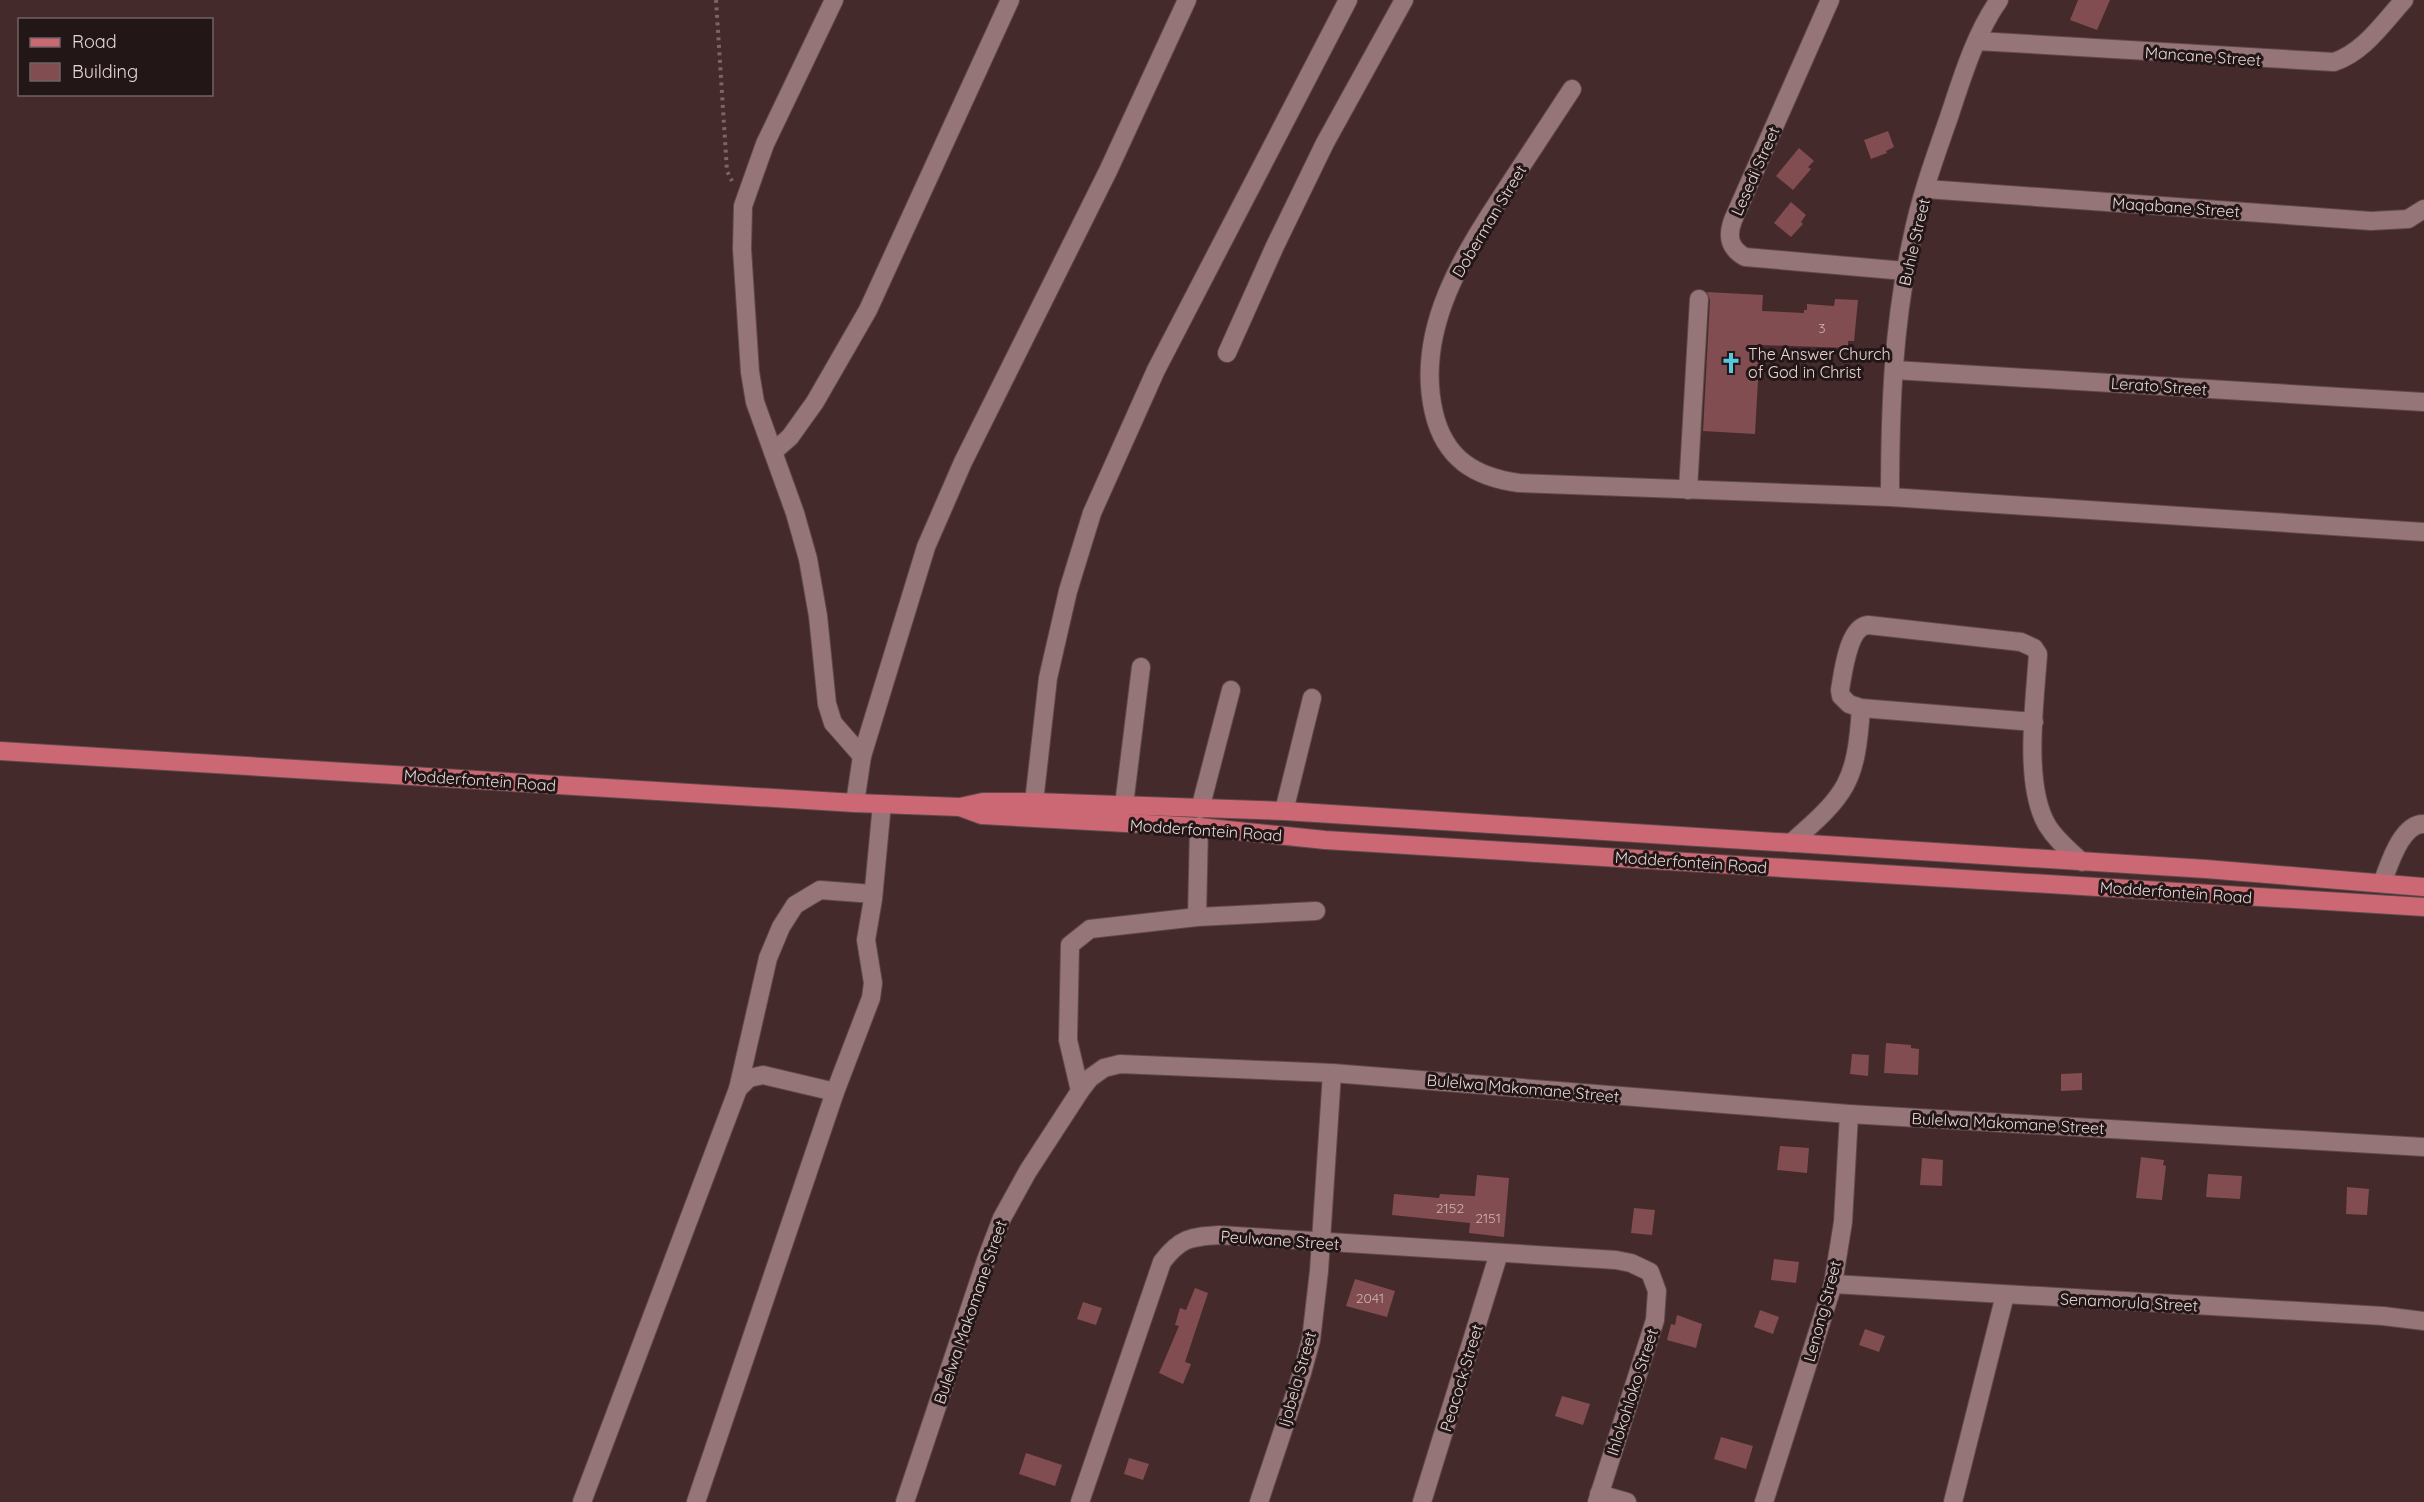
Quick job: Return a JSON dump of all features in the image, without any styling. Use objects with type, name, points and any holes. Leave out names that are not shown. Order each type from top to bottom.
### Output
[{"type":"main road","name":"Modderfontein Road","points":[[0,751],[855,803],[960,807],[983,802],[1124,805],[1325,840],[2424,908]]},
{"type":"main road","name":"Modderfontein Road","points":[[960,807],[982,815],[1014,818],[1199,818],[1284,811],[2206,869],[2424,886]]},
{"type":"street","points":[[834,0],[765,144],[743,206],[742,249],[750,372],[755,402],[795,513],[808,559],[818,616],[827,704],[833,723],[862,756]]},
{"type":"street","points":[[773,452],[790,437],[815,402],[868,310],[1010,0]]},
{"type":"street","points":[[855,803],[862,756],[900,626],[930,537],[968,452],[1108,171],[1187,0]]},
{"type":"street","points":[[1034,802],[1048,678],[1068,591],[1092,513],[1156,370],[1348,0]]},
{"type":"street","points":[[1227,353],[1324,143],[1404,0]]},
{"type":"street","name":"Lesedi Street","points":[[1830,0],[1728,232],[1731,244],[1745,257],[1905,271]]},
{"type":"street","name":"Buhle Street","points":[[1890,497],[1894,369],[1905,271],[1912,237],[1961,81],[1977,41],[1999,0]]},
{"type":"street","name":"Mancane Street","points":[[1977,41],[2334,62],[2347,58],[2359,49],[2403,0]]},
{"type":"street","name":"Doberman Street","points":[[1572,89],[1469,249],[1439,313],[1432,348],[1430,377],[1432,403],[1438,430],[1462,463],[1479,474],[1497,480],[1519,483],[1688,490]]},
{"type":"street","name":"Maqabane Street","points":[[1926,189],[2370,221],[2408,219],[2424,209]]},
{"type":"street","points":[[1699,299],[1688,490],[1890,497],[2424,532]]},
{"type":"street","name":"Lerato Street","points":[[1894,369],[2424,402]]},
{"type":"street","points":[[2034,723],[1861,708],[1844,701],[1840,690],[1855,633],[1868,625],[2029,644],[2038,654],[2033,775],[2040,807],[2046,823],[2058,840],[2082,862]]},
{"type":"street","points":[[1124,805],[1141,667]]},
{"type":"street","points":[[1197,917],[1199,818],[1231,690]]},
{"type":"street","points":[[1284,811],[1312,698]]},
{"type":"street","points":[[1791,843],[1834,803],[1851,778],[1859,744],[1861,708]]},
{"type":"street","points":[[696,1502],[835,1092],[871,998],[873,982],[866,940],[882,804]]},
{"type":"street","points":[[2382,883],[2395,849],[2408,831],[2419,824],[2424,824]]},
{"type":"street","points":[[582,1502],[738,1089],[768,958],[781,927],[795,905],[820,890],[873,894]]},
{"type":"street","points":[[1080,1091],[1068,1040],[1070,945],[1090,929],[1197,917],[1316,911]]},
{"type":"street","name":"Bulelwa Makomane Street","points":[[904,1502],[1002,1218],[1028,1171],[1080,1091],[1090,1078],[1104,1068],[1120,1064],[1332,1073],[1849,1114],[2424,1147]]},
{"type":"street","name":"Ijobela Street","points":[[1259,1502],[1311,1340],[1321,1243],[1332,1073]]},
{"type":"street","points":[[738,1089],[749,1078],[763,1075],[835,1092]]},
{"type":"street","name":"Lenong Street","points":[[1764,1502],[1833,1284],[1843,1222],[1849,1114]]},
{"type":"street","name":"Peulwane Street","points":[[1080,1502],[1162,1262],[1174,1246],[1195,1237],[1219,1235],[1631,1263],[1650,1272],[1654,1280]]},
{"type":"street","name":"Peacock Street","points":[[1422,1502],[1499,1253]]},
{"type":"street","name":"Ihlokohloko Street","points":[[1598,1498],[1655,1320],[1657,1305],[1654,1280]]},
{"type":"street","name":"Senamorula Street","points":[[1833,1284],[2371,1315],[2424,1321]]},
{"type":"street","points":[[1953,1502],[2005,1295]]},
{"type":"street","points":[[1598,1498],[1627,1502]]},
{"type":"path","points":[[716,0],[727,171],[743,206]]},
{"type":"building","points":[[2078,0],[2110,0],[2097,30],[2070,20]]},
{"type":"building","points":[[1888,131],[1894,147],[1886,151],[1887,153],[1871,159],[1864,140]]},
{"type":"building","points":[[1799,148],[1814,161],[1808,167],[1811,169],[1793,190],[1776,176]]},
{"type":"building","points":[[1791,202],[1806,215],[1801,222],[1803,224],[1791,237],[1774,223]]},
{"type":"building","name":"The Answer Church of God in Christ","points":[[1707,292],[1763,295],[1762,311],[1804,313],[1804,310],[1807,310],[1807,304],[1834,306],[1835,299],[1858,300],[1854,341],[1848,341],[1848,348],[1760,345],[1755,434],[1703,431],[1710,300]]},
{"type":"building","points":[[1886,1043],[1911,1045],[1911,1048],[1919,1049],[1918,1075],[1884,1073]]},
{"type":"building","points":[[1852,1054],[1869,1055],[1868,1076],[1850,1074]]},
{"type":"building","points":[[2082,1073],[2082,1090],[2061,1091],[2061,1074]]},
{"type":"building","points":[[1780,1146],[1809,1148],[1807,1173],[1777,1170]]},
{"type":"building","points":[[2141,1157],[2164,1160],[2163,1165],[2166,1166],[2162,1200],[2136,1198]]},
{"type":"building","points":[[1922,1158],[1943,1160],[1942,1186],[1920,1185]]},
{"type":"building","points":[[2208,1174],[2242,1176],[2240,1199],[2206,1197]]},
{"type":"building","points":[[1477,1175],[1509,1178],[1504,1237],[1469,1233],[1470,1223],[1392,1215],[1394,1194],[1439,1198],[1440,1194],[1475,1196]]},
{"type":"building","points":[[2347,1187],[2369,1189],[2367,1215],[2346,1214]]},
{"type":"building","points":[[1634,1208],[1655,1210],[1652,1235],[1631,1233]]},
{"type":"building","points":[[1774,1259],[1799,1262],[1796,1283],[1771,1280]]},
{"type":"building","points":[[1355,1279],[1395,1291],[1387,1317],[1346,1306]]},
{"type":"building","points":[[1195,1288],[1208,1293],[1185,1362],[1191,1364],[1183,1384],[1159,1373],[1179,1326],[1175,1325],[1180,1308],[1186,1310]]},
{"type":"building","points":[[1083,1302],[1102,1308],[1096,1325],[1077,1319]]},
{"type":"building","points":[[1760,1310],[1779,1317],[1773,1334],[1754,1327]]},
{"type":"building","points":[[1677,1315],[1702,1324],[1696,1348],[1667,1340],[1671,1324],[1675,1325]]},
{"type":"building","points":[[1865,1329],[1885,1336],[1879,1352],[1859,1345]]},
{"type":"building","points":[[1562,1396],[1590,1404],[1583,1425],[1555,1416]]},
{"type":"building","points":[[1721,1437],[1753,1446],[1746,1469],[1714,1459]]},
{"type":"building","points":[[1026,1453],[1062,1465],[1055,1486],[1019,1474]]},
{"type":"building","points":[[1129,1458],[1149,1464],[1143,1480],[1124,1474]]},
{"type":"place","name":"The Answer Church of God in Christ","points":[[1731,363]]}]
